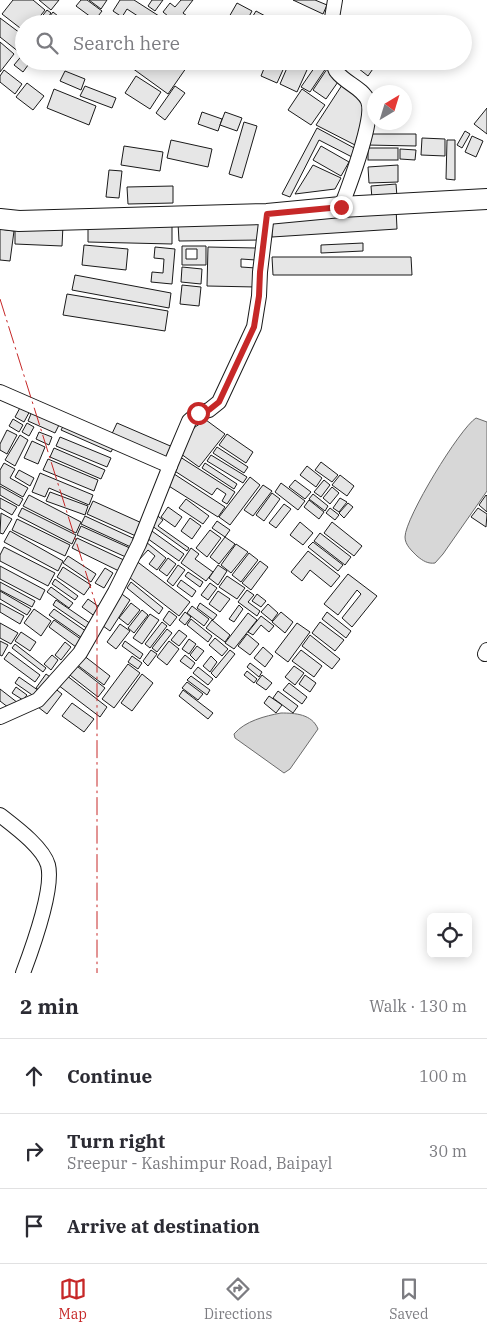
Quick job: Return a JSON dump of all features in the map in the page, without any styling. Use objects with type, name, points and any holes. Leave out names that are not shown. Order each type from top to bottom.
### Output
[{"type":"street","points":[[332,15],[335,0]]},
{"type":"street","points":[[336,70],[361,91],[368,102],[369,113],[352,179],[341,207]]},
{"type":"street","points":[[0,219],[19,221],[267,214],[341,207],[487,199]]},
{"type":"street","points":[[0,717],[38,700],[80,653],[115,592],[139,544],[190,421],[198,413],[209,410],[219,402],[254,327],[267,214]]},
{"type":"street","points":[[0,392],[170,466]]},
{"type":"street","points":[[0,815],[40,850],[48,865],[48,892],[33,947],[23,973]]},
{"type":"shaded area","points":[[476,418],[487,422],[487,491],[443,554],[435,563],[428,563],[417,556],[407,545],[405,537],[407,527],[434,474],[458,438]]},
{"type":"shaded area","points":[[281,713],[307,717],[312,720],[318,729],[290,769],[284,773],[235,738],[234,734],[249,722]]},
{"type":"building","points":[[13,0],[33,0],[45,10],[41,15],[15,15],[15,24],[2,14]]},
{"type":"building","points":[[39,0],[59,0],[51,10]]},
{"type":"building","points":[[81,0],[87,0],[102,11],[99,15],[88,15],[76,6]]},
{"type":"building","points":[[89,0],[107,0],[101,9]]},
{"type":"building","points":[[120,0],[134,0],[157,15],[136,15],[127,9],[123,15],[119,15],[113,11]]},
{"type":"building","points":[[152,0],[163,0],[155,11],[148,6]]},
{"type":"building","points":[[181,0],[193,0],[183,13],[186,15],[167,15],[163,12],[170,3],[175,7]]},
{"type":"building","points":[[293,0],[315,0],[327,5],[323,14]]},
{"type":"building","points":[[237,3],[252,11],[250,15],[230,15]]},
{"type":"building","points":[[47,10],[51,13],[50,15],[43,15]]},
{"type":"building","points":[[256,11],[263,15],[254,15]]},
{"type":"building","points":[[0,18],[15,29],[15,49],[0,37]]},
{"type":"building","points":[[0,42],[14,54],[0,72]]},
{"type":"building","points":[[4,70],[22,84],[15,94],[0,82],[0,76]]},
{"type":"building","points":[[135,70],[185,70],[168,94]]},
{"type":"building","points":[[263,70],[283,70],[277,83],[261,76]]},
{"type":"building","points":[[286,70],[307,70],[297,92],[280,84]]},
{"type":"building","points":[[313,70],[325,70],[310,92],[301,87]]},
{"type":"building","points":[[326,70],[340,79],[326,99],[313,90]]},
{"type":"building","points":[[360,70],[372,70],[368,76]]},
{"type":"building","points":[[65,71],[85,79],[81,90],[60,81]]},
{"type":"building","points":[[136,76],[161,92],[150,109],[125,93]]},
{"type":"building","points":[[344,82],[366,107],[355,145],[316,125]]},
{"type":"building","points":[[27,83],[44,96],[33,110],[16,97]]},
{"type":"building","points":[[85,86],[116,98],[112,108],[80,96]]},
{"type":"building","points":[[175,86],[185,93],[165,120],[156,113]]},
{"type":"building","points":[[54,89],[96,106],[89,125],[47,108]]},
{"type":"building","points":[[302,89],[325,105],[311,125],[288,110]]},
{"type":"building","points":[[487,108],[487,134],[474,124]]},
{"type":"building","points":[[202,112],[222,119],[218,131],[198,124]]},
{"type":"building","points":[[225,112],[242,118],[237,131],[220,125]]},
{"type":"building","points":[[244,122],[257,126],[242,178],[229,174]]},
{"type":"building","points":[[317,128],[356,149],[352,157],[319,140],[290,197],[282,194]]},
{"type":"building","points":[[465,131],[470,134],[462,148],[457,145]]},
{"type":"building","points":[[368,134],[416,134],[416,146],[367,145]]},
{"type":"building","points":[[472,136],[483,141],[476,157],[465,152]]},
{"type":"building","points":[[422,138],[445,139],[445,156],[421,155]]},
{"type":"building","points":[[171,140],[212,149],[208,167],[167,158]]},
{"type":"building","points":[[447,140],[455,140],[455,180],[446,179]]},
{"type":"building","points":[[124,146],[163,152],[160,171],[121,165]]},
{"type":"building","points":[[321,146],[349,162],[341,176],[313,160]]},
{"type":"building","points":[[368,148],[398,148],[398,160],[368,160]]},
{"type":"building","points":[[400,149],[416,150],[415,160],[400,159]]},
{"type":"building","points":[[313,165],[341,178],[335,189],[295,194]]},
{"type":"building","points":[[398,165],[398,182],[369,183],[368,167]]},
{"type":"building","points":[[109,170],[122,171],[119,198],[106,197]]},
{"type":"building","points":[[396,184],[397,197],[372,199],[371,186]]},
{"type":"building","points":[[173,186],[173,203],[128,204],[127,187]]},
{"type":"building","points":[[396,208],[397,229],[272,237],[271,216]]},
{"type":"building","points":[[262,221],[262,240],[179,241],[178,223]]},
{"type":"building","points":[[15,224],[63,225],[62,246],[15,244]]},
{"type":"building","points":[[88,225],[172,226],[172,244],[88,242]]},
{"type":"building","points":[[0,229],[14,231],[10,261],[0,260]]},
{"type":"building","points":[[363,243],[363,251],[321,253],[321,245]]},
{"type":"building","points":[[84,245],[128,249],[126,270],[82,265]]},
{"type":"building","points":[[182,246],[206,246],[206,265],[182,265]],"holes":[[[186,249],[197,249],[197,259],[186,259]]]},
{"type":"building","points":[[155,247],[175,249],[172,284],[151,282],[152,272],[163,273],[164,259],[154,258]]},
{"type":"building","points":[[208,247],[256,248],[256,260],[241,259],[241,267],[256,268],[256,287],[207,286]]},
{"type":"building","points":[[272,257],[411,257],[412,275],[273,275]]},
{"type":"building","points":[[182,267],[202,269],[201,284],[181,282]]},
{"type":"building","points":[[75,275],[171,293],[169,308],[72,290]]},
{"type":"building","points":[[182,285],[201,287],[199,306],[180,304]]},
{"type":"building","points":[[67,294],[168,311],[165,331],[63,315]]},
{"type":"building","points":[[22,404],[31,409],[24,422],[15,417]]},
{"type":"building","points":[[33,409],[61,421],[55,433],[28,421]]},
{"type":"building","points":[[13,419],[23,425],[19,432],[9,426]]},
{"type":"building","points":[[206,420],[225,434],[199,467],[177,451],[195,427]]},
{"type":"building","points":[[27,423],[34,427],[29,436],[22,432]]},
{"type":"building","points":[[65,423],[115,444],[111,452],[61,430]]},
{"type":"building","points":[[117,423],[175,448],[168,463],[110,438]]},
{"type":"building","points":[[7,430],[17,435],[7,454],[0,450],[0,444]]},
{"type":"building","points":[[39,432],[52,437],[49,445],[36,439]]},
{"type":"building","points":[[227,434],[253,452],[246,463],[219,445]]},
{"type":"building","points":[[20,435],[28,440],[15,466],[5,460]]},
{"type":"building","points":[[60,437],[111,458],[107,467],[56,446]]},
{"type":"building","points":[[32,441],[45,447],[38,464],[24,458]]},
{"type":"building","points":[[217,447],[248,467],[244,473],[213,453]]},
{"type":"building","points":[[54,448],[105,470],[101,479],[50,457]]},
{"type":"building","points":[[177,455],[235,492],[227,504],[222,501],[226,494],[217,488],[212,495],[170,468]]},
{"type":"building","points":[[211,455],[247,477],[243,483],[207,461]]},
{"type":"building","points":[[48,459],[98,480],[94,491],[43,470]]},
{"type":"building","points":[[321,462],[338,475],[332,482],[315,470]]},
{"type":"building","points":[[4,463],[15,469],[10,478],[28,488],[23,497],[0,484],[0,470]]},
{"type":"building","points":[[205,463],[237,484],[234,489],[202,468]]},
{"type":"building","points":[[307,466],[322,478],[316,487],[300,475]]},
{"type":"building","points":[[19,470],[34,478],[30,486],[15,477]]},
{"type":"building","points":[[171,472],[225,507],[218,517],[164,483]]},
{"type":"building","points":[[40,473],[93,495],[89,505],[49,488],[45,497],[32,492]]},
{"type":"building","points":[[340,475],[354,486],[347,496],[332,485]]},
{"type":"building","points":[[250,477],[260,485],[230,525],[219,517]]},
{"type":"building","points":[[295,480],[311,492],[305,499],[289,487]]},
{"type":"building","points":[[324,480],[330,485],[321,497],[314,492]]},
{"type":"building","points":[[281,483],[305,501],[298,510],[275,492]]},
{"type":"building","points":[[263,485],[272,491],[253,516],[244,510]]},
{"type":"building","points":[[0,486],[23,499],[19,506],[0,495]]},
{"type":"building","points":[[332,487],[339,493],[330,504],[323,498]]},
{"type":"building","points":[[50,492],[88,506],[85,515],[46,501]]},
{"type":"building","points":[[272,493],[280,499],[264,521],[256,515]]},
{"type":"building","points":[[313,494],[328,506],[325,511],[309,499]]},
{"type":"building","points":[[29,495],[81,522],[76,533],[23,506]]},
{"type":"building","points":[[487,496],[487,512],[479,505]]},
{"type":"building","points":[[0,498],[17,507],[12,515],[0,508]]},
{"type":"building","points":[[340,498],[347,502],[339,512],[333,508]]},
{"type":"building","points":[[186,499],[209,516],[203,524],[179,508]]},
{"type":"building","points":[[309,500],[324,512],[319,519],[304,507]]},
{"type":"building","points":[[93,501],[144,524],[138,537],[87,514]]},
{"type":"building","points":[[348,503],[353,507],[344,518],[339,513]]},
{"type":"building","points":[[284,504],[291,509],[276,528],[269,523]]},
{"type":"building","points":[[168,507],[182,517],[175,527],[161,517]]},
{"type":"building","points":[[22,508],[76,535],[72,544],[18,516]]},
{"type":"building","points":[[330,508],[339,515],[335,520],[326,513]]},
{"type":"building","points":[[478,508],[487,514],[486,527],[471,517]]},
{"type":"building","points":[[1,513],[12,519],[3,534],[0,533]]},
{"type":"building","points":[[155,514],[163,520],[158,526],[189,548],[187,551],[148,523]]},
{"type":"building","points":[[85,516],[137,540],[133,548],[81,524]]},
{"type":"building","points":[[190,518],[201,526],[192,539],[181,531]]},
{"type":"building","points":[[17,519],[70,545],[65,556],[12,530]]},
{"type":"building","points":[[217,521],[230,530],[225,537],[212,528]]},
{"type":"building","points":[[300,522],[313,533],[303,545],[290,535]]},
{"type":"building","points":[[332,522],[362,546],[354,556],[324,533]]},
{"type":"building","points":[[81,526],[132,549],[128,558],[77,535]]},
{"type":"building","points":[[149,529],[184,554],[179,561],[144,536]]},
{"type":"building","points":[[210,530],[221,538],[207,557],[196,548]]},
{"type":"building","points":[[10,531],[63,561],[58,571],[4,542]]},
{"type":"building","points":[[320,533],[351,557],[345,565],[314,541]]},
{"type":"building","points":[[225,537],[235,544],[219,564],[210,557]]},
{"type":"building","points":[[77,538],[126,561],[121,572],[72,548]]},
{"type":"building","points":[[146,542],[166,558],[157,570],[149,564],[155,556],[148,550],[138,561],[134,558]]},
{"type":"building","points":[[313,542],[343,565],[338,571],[308,547]]},
{"type":"building","points":[[236,544],[248,552],[231,573],[221,565]]},
{"type":"building","points":[[4,547],[55,573],[48,586],[0,561],[0,555]]},
{"type":"building","points":[[191,548],[199,554],[195,559],[213,572],[206,581],[181,563]]},
{"type":"building","points":[[308,551],[340,576],[331,587],[310,570],[302,581],[291,572]]},
{"type":"building","points":[[249,553],[258,560],[241,582],[232,575]]},
{"type":"building","points":[[68,556],[96,574],[91,582],[63,563]]},
{"type":"building","points":[[168,558],[176,564],[167,576],[159,570]]},
{"type":"building","points":[[135,560],[190,602],[179,616],[125,574]]},
{"type":"building","points":[[260,561],[268,567],[251,590],[242,583]]},
{"type":"building","points":[[178,565],[185,570],[173,586],[167,581]]},
{"type":"building","points":[[218,565],[227,571],[218,585],[209,578]]},
{"type":"building","points":[[0,566],[45,590],[40,600],[0,579]]},
{"type":"building","points":[[63,567],[91,585],[84,595],[57,577]]},
{"type":"building","points":[[105,568],[113,573],[104,588],[95,583]]},
{"type":"building","points":[[188,572],[203,582],[200,587],[185,576]]},
{"type":"building","points":[[348,574],[377,596],[352,627],[342,618],[361,594],[357,590],[338,615],[324,604]]},
{"type":"building","points":[[227,576],[245,588],[237,599],[219,587]]},
{"type":"building","points":[[55,579],[78,596],[75,600],[52,584]]},
{"type":"building","points":[[181,580],[196,591],[192,597],[177,586]]},
{"type":"building","points":[[0,582],[35,601],[32,607],[0,590]]},
{"type":"building","points":[[131,582],[163,608],[159,614],[127,588]]},
{"type":"building","points":[[210,583],[217,588],[208,600],[201,595]]},
{"type":"building","points":[[51,587],[73,603],[69,608],[47,592]]},
{"type":"building","points":[[247,590],[254,595],[248,602],[260,611],[257,616],[238,602]]},
{"type":"building","points":[[0,591],[31,609],[27,615],[0,599]]},
{"type":"building","points":[[218,591],[230,599],[220,612],[209,604]]},
{"type":"building","points":[[119,592],[130,600],[110,631],[99,623]]},
{"type":"building","points":[[257,594],[266,601],[261,607],[252,601]]},
{"type":"building","points":[[88,599],[102,609],[96,617],[82,607]]},
{"type":"building","points":[[56,600],[94,626],[91,631],[53,605]]},
{"type":"building","points":[[0,603],[24,616],[20,624],[0,612]]},
{"type":"building","points":[[131,603],[140,610],[128,625],[119,618]]},
{"type":"building","points":[[200,603],[217,615],[213,620],[197,608]]},
{"type":"building","points":[[268,604],[278,613],[272,621],[261,612]]},
{"type":"building","points":[[239,605],[243,609],[234,622],[229,619]]},
{"type":"building","points":[[192,606],[209,619],[204,626],[187,613]]},
{"type":"building","points":[[34,609],[51,621],[41,636],[24,623]]},
{"type":"building","points":[[54,609],[90,634],[85,640],[49,615]]},
{"type":"building","points":[[142,610],[148,615],[134,633],[128,628]]},
{"type":"building","points":[[169,611],[177,617],[170,626],[163,620]]},
{"type":"building","points":[[185,612],[191,617],[185,625],[179,620]]},
{"type":"building","points":[[281,612],[293,622],[285,633],[272,622]]},
{"type":"building","points":[[327,612],[351,631],[346,638],[322,619]]},
{"type":"building","points":[[248,613],[257,620],[234,649],[225,643]]},
{"type":"building","points":[[150,614],[159,620],[142,644],[133,638]]},
{"type":"building","points":[[261,616],[274,626],[269,632],[261,625],[253,635],[248,632]]},
{"type":"building","points":[[191,619],[212,636],[208,642],[187,625]]},
{"type":"building","points":[[54,620],[85,642],[80,650],[49,627]]},
{"type":"building","points":[[212,620],[230,635],[225,642],[206,628]]},
{"type":"building","points":[[162,622],[167,626],[150,648],[145,644]]},
{"type":"building","points":[[320,622],[344,640],[335,651],[312,633]]},
{"type":"building","points":[[0,623],[18,633],[11,644],[0,638]]},
{"type":"building","points":[[297,623],[310,632],[288,662],[275,652]]},
{"type":"building","points":[[120,624],[130,631],[116,649],[107,642]]},
{"type":"building","points":[[167,629],[172,633],[157,652],[152,648]]},
{"type":"building","points":[[179,630],[187,636],[179,646],[171,640]]},
{"type":"building","points":[[21,632],[36,642],[30,651],[15,641]]},
{"type":"building","points":[[247,634],[259,644],[250,655],[238,646]]},
{"type":"building","points":[[310,635],[340,659],[332,669],[302,646]]},
{"type":"building","points":[[215,638],[228,649],[222,656],[209,645]]},
{"type":"building","points":[[189,639],[196,644],[189,654],[182,649]]},
{"type":"building","points":[[0,641],[8,645],[2,656],[0,655]]},
{"type":"building","points":[[125,641],[143,654],[140,659],[122,646]]},
{"type":"building","points":[[169,641],[179,649],[167,665],[157,657]]},
{"type":"building","points":[[65,642],[71,647],[61,660],[55,655]]},
{"type":"building","points":[[15,644],[46,668],[43,672],[12,648]]},
{"type":"building","points":[[197,646],[204,651],[196,661],[190,655]]},
{"type":"building","points":[[263,647],[273,656],[265,667],[254,658]]},
{"type":"building","points":[[151,650],[157,654],[148,666],[143,661]]},
{"type":"building","points":[[230,650],[235,654],[216,678],[211,673]]},
{"type":"building","points":[[301,650],[322,666],[314,677],[292,661]]},
{"type":"building","points":[[9,652],[40,675],[35,682],[4,659]]},
{"type":"building","points":[[52,655],[58,660],[51,670],[44,664]]},
{"type":"building","points":[[83,655],[110,676],[104,685],[76,664]]},
{"type":"building","points":[[185,655],[195,663],[191,669],[180,661]]},
{"type":"building","points":[[132,656],[142,663],[138,669],[128,662]]},
{"type":"building","points":[[211,656],[217,662],[210,672],[203,666]]},
{"type":"building","points":[[73,663],[105,688],[98,697],[66,672]]},
{"type":"building","points":[[250,663],[262,672],[259,677],[247,667]]},
{"type":"building","points":[[128,664],[140,673],[114,708],[102,699]]},
{"type":"building","points":[[294,666],[304,673],[295,685],[285,677]]},
{"type":"building","points":[[198,667],[213,679],[208,685],[193,673]]},
{"type":"building","points":[[247,671],[257,679],[254,683],[244,675]]},
{"type":"building","points":[[46,674],[53,679],[44,693],[36,688]]},
{"type":"building","points":[[142,674],[153,683],[132,711],[121,703]]},
{"type":"building","points":[[66,675],[107,707],[100,717],[58,685]]},
{"type":"building","points":[[262,675],[272,683],[266,690],[256,683]]},
{"type":"building","points":[[305,675],[316,683],[310,692],[299,684]]},
{"type":"building","points":[[191,676],[210,690],[207,695],[187,680]]},
{"type":"building","points":[[19,677],[42,693],[38,699],[15,683]]},
{"type":"building","points":[[187,682],[203,694],[198,700],[182,688]]},
{"type":"building","points":[[289,683],[307,697],[302,704],[283,690]]},
{"type":"building","points":[[16,687],[27,695],[23,700],[12,693]]},
{"type":"building","points":[[53,687],[62,694],[47,714],[38,707]]},
{"type":"building","points":[[0,689],[18,703],[13,711],[0,701]]},
{"type":"building","points":[[183,690],[213,713],[208,719],[179,696]]},
{"type":"building","points":[[278,691],[298,706],[293,713],[273,698]]},
{"type":"building","points":[[269,696],[282,705],[276,713],[264,703]]},
{"type":"building","points":[[72,703],[94,719],[84,732],[62,716]]},
{"type":"power","points":[[0,299],[97,608],[97,973]]},
{"type":"route","points":[[198,413],[209,410],[219,402],[254,327],[267,214],[341,207]]}]
